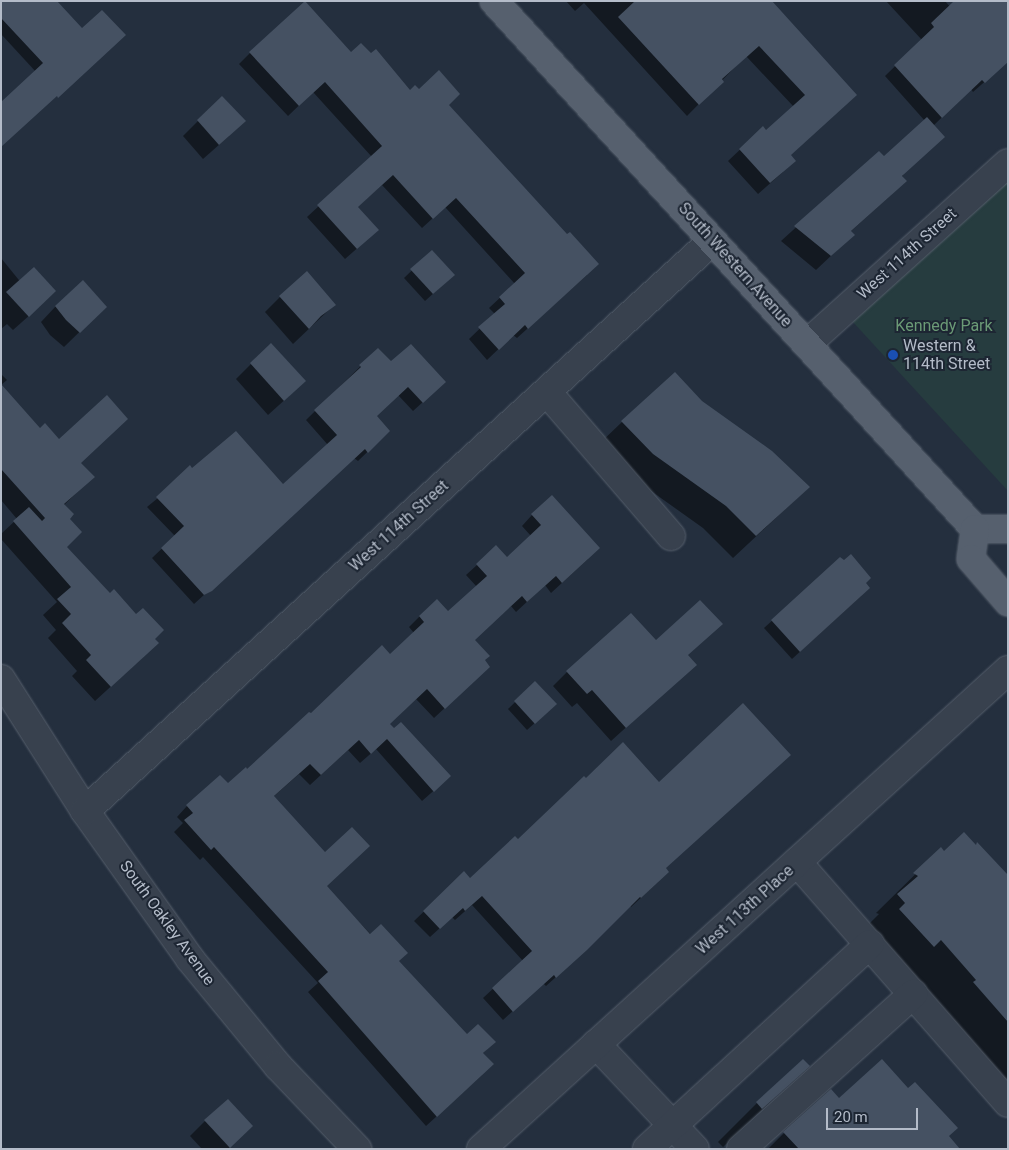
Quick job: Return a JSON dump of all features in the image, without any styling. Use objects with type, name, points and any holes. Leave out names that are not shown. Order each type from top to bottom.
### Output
[{"type":"main road","name":"South Western Avenue","points":[[494,1],[975,529]]},
{"type":"main road","points":[[1008,529],[975,529],[971,559],[1008,602]]},
{"type":"street","name":"West 114th Street","points":[[807,344],[1008,163]]},
{"type":"street","name":"West 114th Street","points":[[85,811],[712,241]]},
{"type":"street","points":[[546,392],[671,536]]},
{"type":"street","name":"West 113th Place","points":[[481,1149],[1008,670]]},
{"type":"street","name":"South Oakley Avenue","points":[[1,679],[85,811],[190,959],[278,1066],[357,1149]]},
{"type":"street","points":[[797,862],[1008,1103]]},
{"type":"street","points":[[647,1149],[870,944]]},
{"type":"street","points":[[741,1149],[913,994]]},
{"type":"street","points":[[596,1044],[695,1149]]},
{"type":"green space","name":"Kennedy Park","points":[[1008,181],[1008,491],[852,321]]},
{"type":"building","points":[[1,1],[57,1],[82,28],[102,10],[126,35],[58,98],[57,96],[1,147],[1,102],[43,63],[1,18]]},
{"type":"building","points":[[305,1],[351,52],[361,43],[371,53],[376,49],[410,90],[415,85],[419,89],[439,70],[460,94],[449,105],[567,234],[570,232],[599,264],[528,329],[525,325],[499,350],[478,327],[505,304],[499,297],[525,273],[456,198],[433,219],[393,175],[358,207],[379,230],[357,249],[317,205],[382,146],[325,82],[299,106],[249,52]]},
{"type":"building","points":[[635,1],[772,1],[857,95],[791,155],[796,161],[770,183],[739,149],[763,126],[766,130],[805,95],[759,46],[722,79],[724,82],[699,105],[618,17]]},
{"type":"building","points":[[954,1],[1008,1],[1008,62],[985,83],[982,80],[942,118],[894,65],[934,27],[931,23]]},
{"type":"building","points":[[222,96],[246,121],[219,145],[197,120]]},
{"type":"building","points":[[927,117],[945,137],[902,176],[907,181],[851,231],[855,235],[831,256],[794,226],[879,151],[884,156]]},
{"type":"building","points":[[432,250],[455,275],[433,294],[410,269]]},
{"type":"building","points":[[34,267],[56,291],[29,317],[6,292]]},
{"type":"building","points":[[307,271],[336,305],[321,316],[309,329],[279,296]]},
{"type":"building","points":[[83,280],[107,307],[80,333],[55,306]]},
{"type":"building","points":[[271,343],[306,381],[284,401],[250,363]]},
{"type":"building","points":[[411,344],[446,382],[423,403],[408,387],[377,416],[390,431],[368,453],[365,449],[212,591],[204,595],[161,548],[184,526],[156,497],[190,465],[192,468],[236,431],[283,484],[337,435],[314,410],[361,367],[359,365],[378,348],[391,361]]},
{"type":"building","points":[[675,372],[702,401],[772,451],[810,487],[756,536],[726,506],[653,454],[621,421]]},
{"type":"building","points":[[1,384],[40,428],[45,423],[59,439],[107,395],[128,419],[81,463],[95,477],[64,504],[74,514],[70,519],[82,532],[67,547],[110,593],[114,589],[136,614],[143,608],[164,630],[155,639],[159,643],[111,687],[86,660],[91,655],[62,623],[71,614],[57,599],[71,587],[13,521],[29,507],[42,521],[45,518],[1,469]]},
{"type":"building","points":[[552,495],[600,548],[562,583],[556,576],[527,602],[522,596],[475,640],[490,656],[485,660],[490,667],[445,709],[427,689],[390,724],[394,728],[401,722],[451,776],[434,792],[387,739],[371,754],[359,740],[321,775],[310,764],[274,796],[325,852],[352,827],[370,846],[327,886],[370,934],[381,924],[408,953],[399,961],[467,1034],[478,1024],[496,1042],[483,1053],[494,1064],[437,1117],[318,981],[328,972],[214,847],[211,850],[184,820],[193,813],[186,805],[220,775],[228,783],[246,767],[247,769],[309,712],[311,713],[382,645],[390,654],[424,622],[419,616],[437,599],[448,611],[487,576],[476,564],[496,545],[507,557],[541,525],[531,514]]},
{"type":"building","points":[[851,554],[871,578],[866,583],[870,588],[800,652],[771,620],[840,557],[844,560]]},
{"type":"building","points":[[700,600],[723,624],[688,655],[697,665],[626,728],[592,690],[587,694],[566,671],[631,613],[656,640]]},
{"type":"building","points":[[535,681],[557,704],[535,724],[514,701]]},
{"type":"building","points":[[743,703],[791,755],[666,868],[669,872],[640,897],[587,950],[556,978],[554,975],[513,1012],[492,988],[532,951],[482,896],[465,911],[463,908],[440,929],[423,911],[464,871],[470,878],[515,836],[518,839],[623,742],[659,782]]},
{"type":"building","points":[[964,832],[976,845],[977,842],[1008,875],[1008,1022],[973,982],[976,980],[941,940],[934,947],[899,909],[905,903],[897,894],[918,876],[913,873],[941,847],[944,851]]},
{"type":"building","points":[[803,1059],[810,1066],[762,1109],[756,1102]]},
{"type":"building","points":[[882,1059],[908,1088],[915,1082],[958,1128],[949,1136],[960,1149],[799,1149],[783,1132],[831,1089],[839,1098]]},
{"type":"building","points":[[228,1099],[253,1126],[230,1148],[204,1120]]},
{"type":"place","name":"Western & 114th Street","points":[[893,355]]}]
